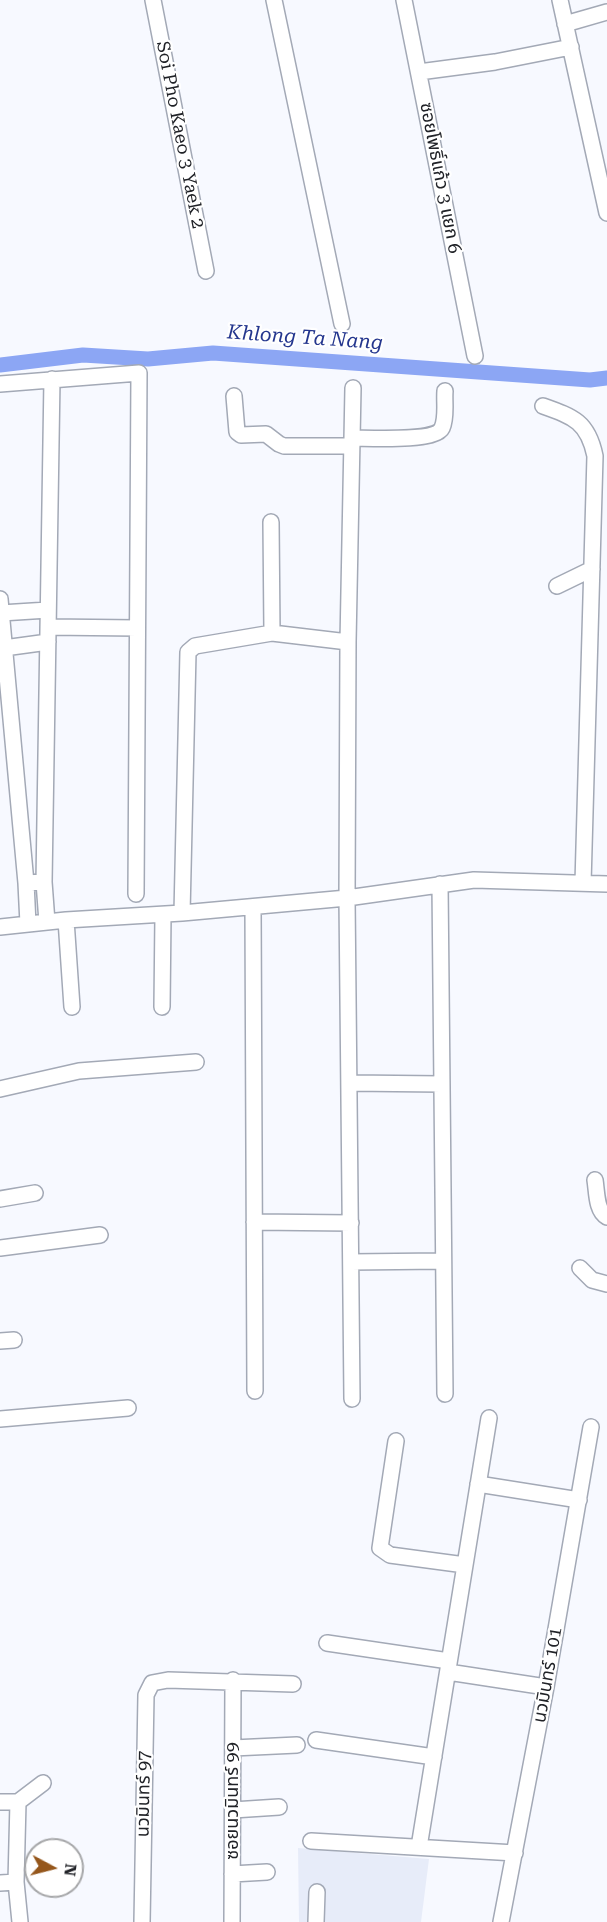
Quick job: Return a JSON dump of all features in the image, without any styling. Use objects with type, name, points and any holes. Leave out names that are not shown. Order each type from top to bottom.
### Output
[{"type":"street","name":"Soi Pho Kaeo 3 Yaek 2","points":[[153,0],[206,271]]},
{"type":"street","points":[[274,0],[342,324]]},
{"type":"street","name":"ซอยโพธิ์แก้ว 3 แยก 6","points":[[404,0],[475,357]]},
{"type":"street","points":[[560,0],[607,213]]},
{"type":"street","points":[[565,24],[607,12]]},
{"type":"street","points":[[419,72],[495,62],[571,47]]},
{"type":"street","points":[[0,384],[139,373],[136,894]]},
{"type":"street","points":[[47,922],[44,882],[52,380]]},
{"type":"street","points":[[352,1399],[347,898],[348,642],[354,388]]},
{"type":"street","points":[[234,396],[237,432],[241,435],[266,434],[284,446],[425,437],[437,434],[442,430],[444,422],[445,391]]},
{"type":"street","points":[[543,406],[577,420],[586,430],[595,456],[583,884]]},
{"type":"street","points":[[271,522],[272,633]]},
{"type":"street","points":[[557,586],[592,569]]},
{"type":"street","points":[[28,924],[1,606],[48,610]]},
{"type":"street","points":[[4,648],[48,635],[137,628]]},
{"type":"street","points":[[182,914],[188,651],[195,646],[272,633],[348,642]]},
{"type":"street","points":[[20,813],[45,812]]},
{"type":"street","points":[[0,927],[66,920],[182,914],[347,898],[492,879],[607,884]]},
{"type":"street","points":[[26,883],[44,882]]},
{"type":"street","points":[[440,884],[445,1394]]},
{"type":"street","points":[[253,907],[255,1391]]},
{"type":"street","points":[[162,1007],[163,915]]},
{"type":"street","points":[[66,920],[72,1007]]},
{"type":"street","points":[[0,1089],[79,1071],[196,1062]]},
{"type":"street","points":[[350,1083],[441,1084]]},
{"type":"street","points":[[595,1180],[600,1209],[607,1217]]},
{"type":"street","points":[[0,1199],[35,1193]]},
{"type":"street","points":[[254,1222],[351,1223]]},
{"type":"street","points":[[0,1248],[100,1235]]},
{"type":"street","points":[[351,1262],[442,1262]]},
{"type":"street","points":[[580,1268],[592,1280],[607,1284]]},
{"type":"street","points":[[0,1419],[128,1408]]},
{"type":"street","points":[[419,1848],[489,1418]]},
{"type":"street","name":"นวมินทร์ 101","points":[[501,1922],[546,1687],[591,1426]]},
{"type":"street","points":[[396,1441],[380,1548],[390,1555],[465,1565]]},
{"type":"street","points":[[478,1484],[579,1500]]},
{"type":"street","points":[[327,1643],[546,1687]]},
{"type":"street","name":"นวมินทร์ 97","points":[[142,1922],[146,1695],[152,1683],[168,1680],[233,1680]]},
{"type":"street","points":[[233,1680],[293,1684]]},
{"type":"street","name":"ซอยนวมินทร์ 99","points":[[232,1922],[233,1680]]},
{"type":"street","points":[[316,1740],[434,1757]]},
{"type":"street","points":[[233,1748],[297,1745]]},
{"type":"street","points":[[0,1802],[18,1803],[43,1783]]},
{"type":"street","points":[[18,1803],[16,1882],[20,1922]]},
{"type":"street","points":[[233,1810],[279,1807]]},
{"type":"street","points":[[311,1841],[515,1853]]},
{"type":"street","points":[[232,1874],[267,1872]]},
{"type":"street","points":[[0,1883],[16,1882]]},
{"type":"street","points":[[316,1922],[317,1892]]},
{"type":"shaded area","points":[[298,1848],[429,1859],[421,1922],[299,1922]]},
{"type":"waterway","name":"Khlong Ta Nang","points":[[0,365],[83,355],[148,359],[213,353],[590,380],[607,378]]}]
